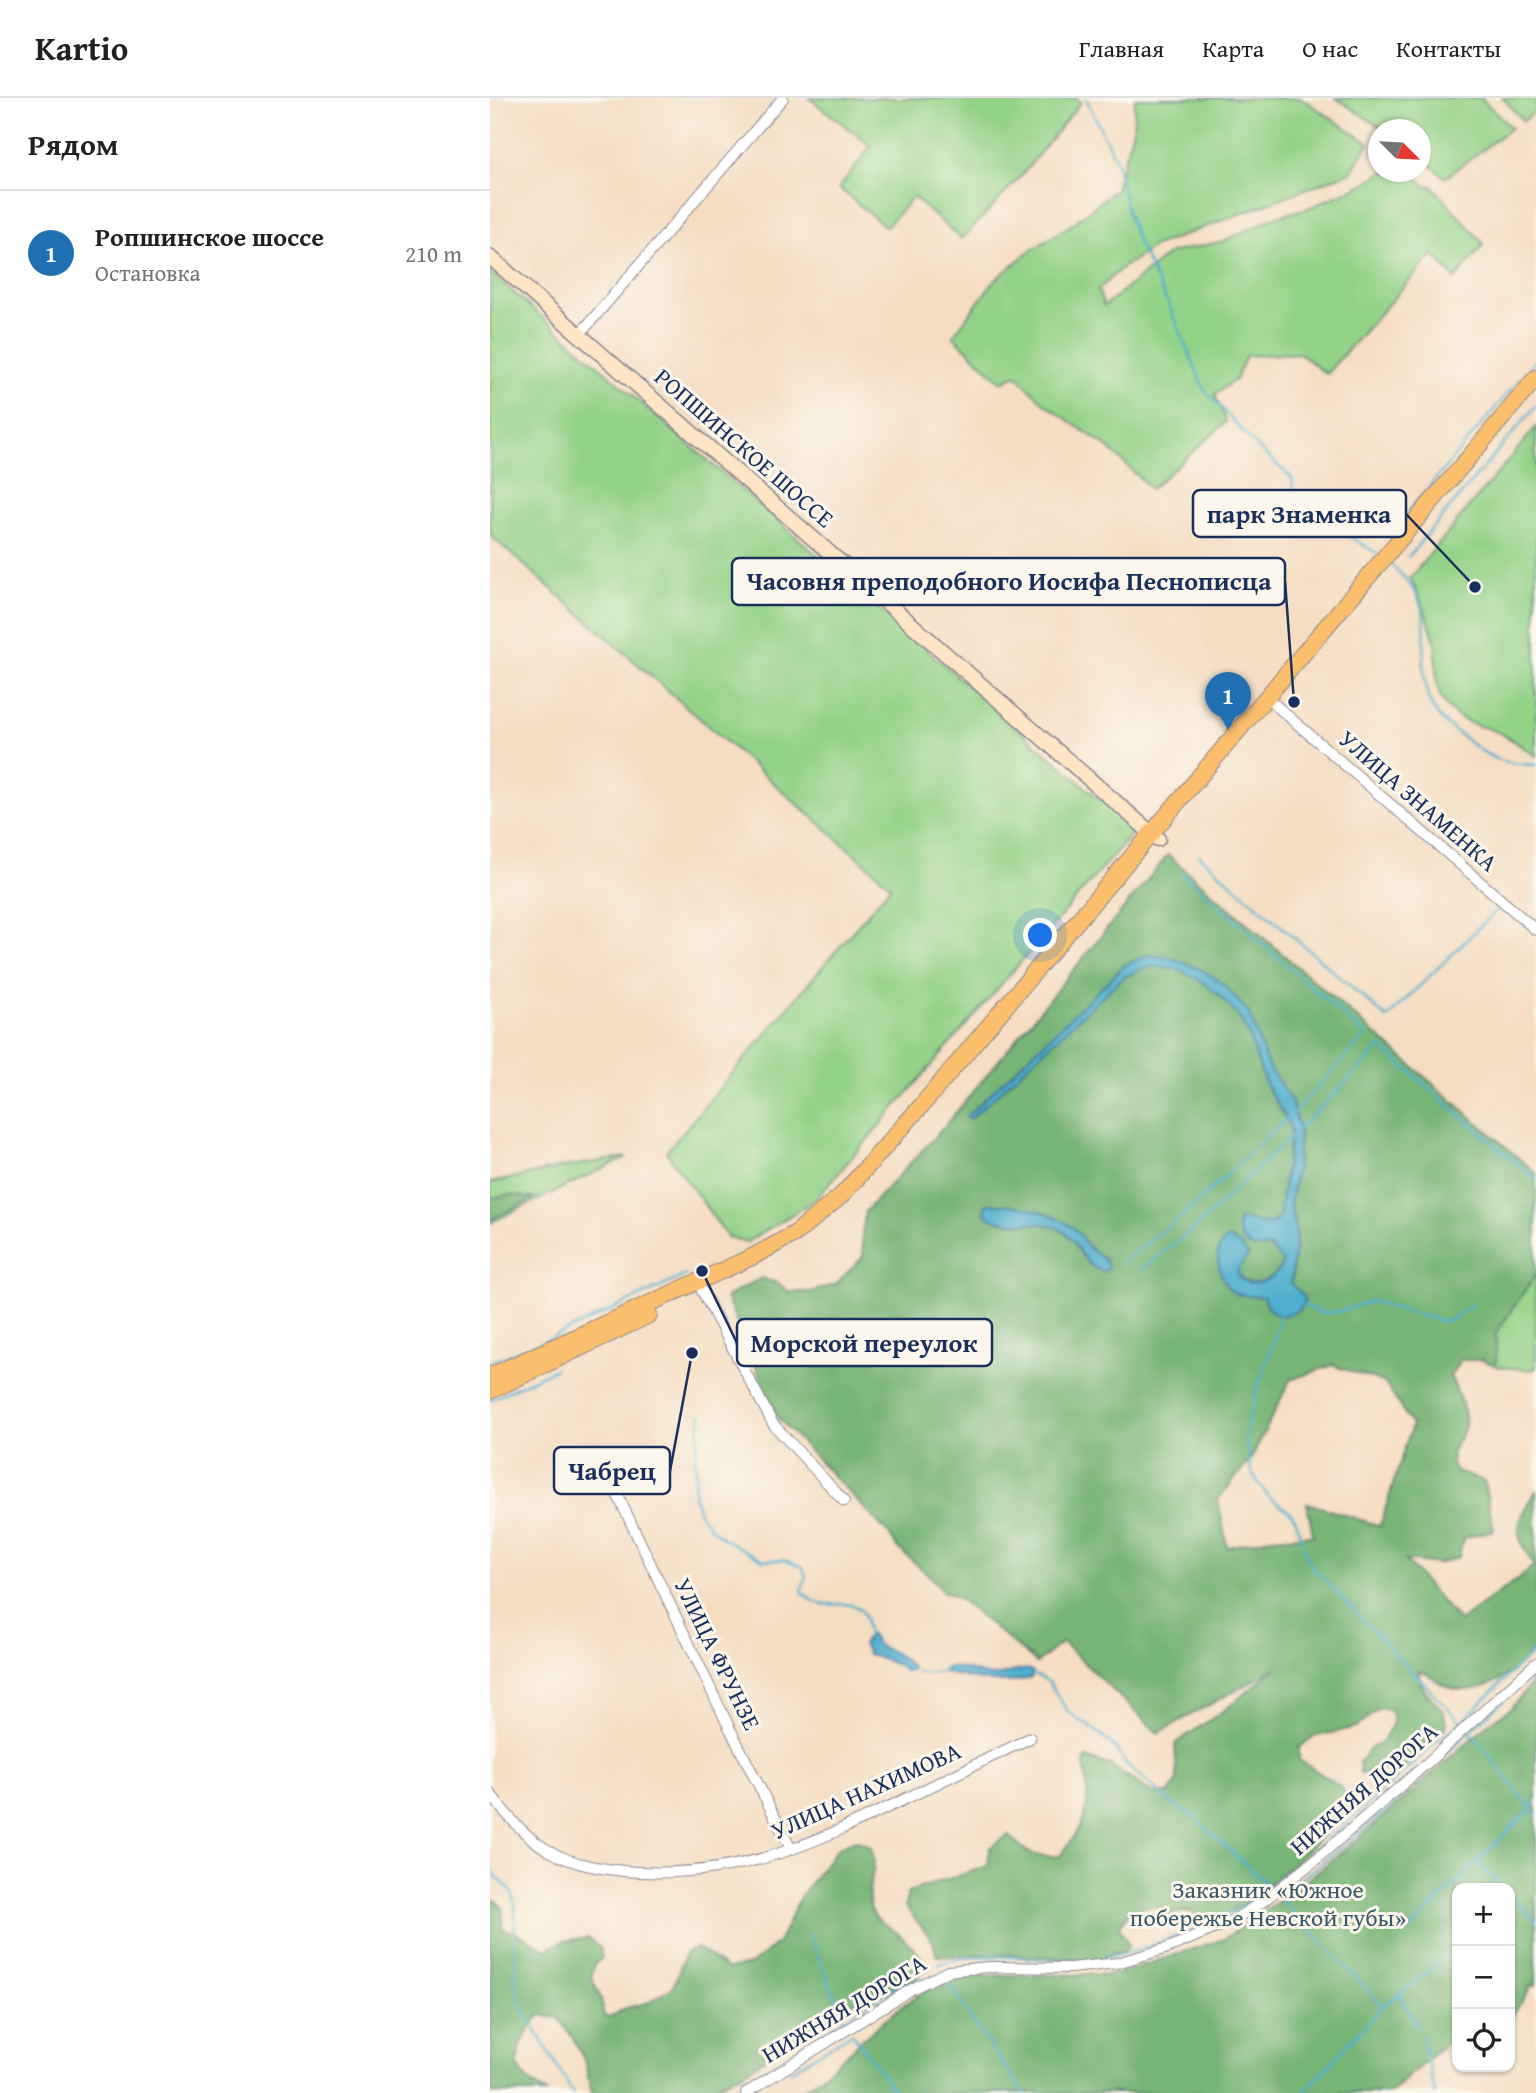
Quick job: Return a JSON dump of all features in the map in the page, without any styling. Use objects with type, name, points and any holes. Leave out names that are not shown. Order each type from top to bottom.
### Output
[{"type":"main road","name":"РОПШИНСКОЕ ШОССЕ","points":[[490,257],[1154,836]]},
{"type":"main road","points":[[490,1376],[754,1255],[796,1233],[842,1195],[881,1154],[1154,836],[1397,549],[1536,378]]},
{"type":"main road","points":[[1397,549],[1536,393]]},
{"type":"main road","points":[[490,1391],[783,1252],[820,1227],[849,1201],[879,1170],[1154,836],[1273,703],[1375,575]]},
{"type":"street","points":[[579,335],[783,98]]},
{"type":"street","name":"УЛИЦА ЗНАМЕНКА","points":[[1273,703],[1536,930]]},
{"type":"street","points":[[702,1291],[773,1424],[844,1501]]},
{"type":"street","name":"УЛИЦА ФРУНЗЕ","points":[[608,1475],[727,1723],[791,1849]]},
{"type":"street","name":"НИЖНЯЯ ДОРОГА","points":[[746,2093],[909,1990],[948,1971],[988,1967],[1072,1968],[1117,1963],[1168,1948],[1230,1922],[1262,1902],[1314,1861],[1425,1765],[1536,1663]]},
{"type":"street","name":"УЛИЦА НАХИМОВА","points":[[490,1793],[515,1823],[545,1849],[581,1865],[610,1870],[675,1874],[752,1861],[820,1840],[1030,1738]]},
{"type":"green space","points":[[809,98],[1076,98],[1081,102],[1022,175],[962,239],[913,197],[886,227],[839,188],[871,146]]},
{"type":"green space","points":[[1135,98],[1301,98],[1368,145],[1351,172],[1155,246],[1119,270],[1098,290],[1104,306],[1170,253],[1224,241],[1275,217],[1308,208],[1368,181],[1421,182],[1426,187],[1431,185],[1484,244],[1455,279],[1433,254],[1326,374],[1300,353],[1246,356],[1236,379],[1215,394],[1226,422],[1151,489],[1110,449],[1045,404],[1016,375],[1001,382],[953,336],[994,281],[1027,253],[1074,223],[1116,189],[1133,130]]},
{"type":"green space","points":[[1336,98],[1481,98],[1511,128],[1445,178],[1431,165],[1431,119],[1368,119]]},
{"type":"green space","points":[[1503,98],[1536,98],[1536,111],[1523,121]]},
{"type":"green space","points":[[490,272],[1135,830],[815,1200],[747,1242],[728,1237],[666,1152],[891,886],[490,535]]},
{"type":"green space","points":[[1536,427],[1536,756],[1504,735],[1463,720],[1444,702],[1437,685],[1434,638],[1410,578]]},
{"type":"green space","points":[[1168,855],[1536,1173],[1536,1274],[1496,1333],[1496,1366],[1483,1360],[1460,1360],[1450,1376],[1465,1419],[1463,1432],[1452,1451],[1453,1463],[1456,1472],[1484,1481],[1494,1530],[1463,1538],[1459,1557],[1439,1564],[1405,1560],[1459,1621],[1534,1565],[1522,1544],[1519,1528],[1524,1512],[1536,1491],[1536,1650],[1496,1682],[1472,1690],[1446,1686],[1418,1671],[1423,1688],[1444,1713],[1446,1727],[1402,1769],[1360,1774],[1359,1762],[1371,1748],[1382,1742],[1393,1723],[1391,1711],[1380,1708],[1356,1727],[1313,1737],[1299,1748],[1299,1760],[1337,1784],[1350,1798],[1351,1810],[1242,1905],[1210,1919],[1190,1911],[1166,1915],[1159,1907],[1140,1908],[1130,1913],[1119,1928],[1129,1945],[1125,1951],[1088,1960],[1014,1955],[937,1956],[932,1940],[905,1906],[908,1892],[988,1866],[990,1847],[1009,1835],[1020,1847],[1031,1853],[1060,1856],[1077,1833],[1085,1813],[1086,1758],[1110,1765],[1153,1793],[1169,1793],[1177,1781],[1175,1744],[1227,1708],[1276,1668],[1158,1733],[1062,1642],[1037,1663],[958,1598],[942,1591],[932,1578],[897,1547],[889,1534],[778,1418],[726,1297],[761,1278],[777,1283],[790,1292],[811,1292],[836,1284],[863,1257],[865,1212],[944,1127]],"holes":[[[1171,958],[1222,983],[1234,996],[1257,1036],[1268,1066],[1291,1101],[1299,1129],[1297,1166],[1290,1203],[1296,1234],[1291,1284],[1303,1295],[1271,1311],[1263,1297],[1237,1294],[1222,1276],[1218,1252],[1248,1255],[1238,1270],[1238,1275],[1250,1282],[1263,1281],[1280,1268],[1283,1262],[1279,1256],[1273,1250],[1263,1247],[1244,1219],[1266,1224],[1279,1218],[1291,1131],[1266,1084],[1242,1022],[1220,996],[1197,979],[1185,972],[1159,966],[1122,978],[967,1116],[1126,964]],[[991,1204],[1031,1209],[1084,1242],[1105,1259],[1085,1259],[1074,1242],[1060,1229],[1042,1224],[1011,1223],[985,1213]],[[1332,1365],[1384,1382],[1412,1425],[1380,1526],[1307,1503],[1313,1535],[1271,1538],[1227,1547],[1218,1499],[1251,1459],[1290,1380]]]},
{"type":"green space","points":[[627,1157],[490,1223],[490,1183],[563,1167]]},
{"type":"green space","points":[[508,1195],[534,1198],[490,1220],[490,1198]]},
{"type":"green space","points":[[1536,1274],[1536,1368],[1530,1370],[1496,1366],[1496,1333]]},
{"type":"green space","points":[[1536,1678],[1536,1986],[1532,1985],[1515,2012],[1515,1883],[1452,1883],[1452,2037],[1390,2093],[797,2093],[818,2079],[875,2028],[915,1997],[961,1976],[1116,1974],[1224,1939],[1292,1892],[1360,1837],[1487,1725],[1511,1708]]},
{"type":"green space","points":[[855,1840],[870,1846],[873,1855],[869,1890],[872,1911],[878,1920],[909,1943],[927,1965],[916,1980],[830,2012],[802,2035],[747,2070],[703,2093],[591,2093],[585,2062],[573,2038],[558,2018],[541,2015],[524,2037],[517,2064],[527,2080],[547,2093],[490,2093],[490,1901],[495,1900],[503,1908],[502,1928],[547,1950],[562,1941],[587,1938],[600,1947],[602,1958],[595,1964],[591,1976],[601,1999],[604,2017],[611,2017],[623,2009],[650,2002],[673,1987],[686,1952],[698,1948],[727,1969],[750,1965],[778,1943],[800,1897],[832,1855],[839,1847]]},
{"type":"water","points":[[1149,955],[1171,958],[1202,970],[1222,983],[1249,1013],[1268,1066],[1291,1101],[1299,1129],[1297,1165],[1290,1203],[1296,1234],[1291,1284],[1303,1295],[1305,1301],[1298,1311],[1280,1316],[1271,1311],[1263,1297],[1231,1291],[1222,1275],[1218,1252],[1228,1238],[1241,1246],[1248,1255],[1238,1270],[1238,1275],[1250,1283],[1269,1279],[1283,1262],[1270,1247],[1254,1248],[1248,1245],[1238,1231],[1238,1223],[1239,1219],[1269,1223],[1279,1218],[1291,1131],[1266,1084],[1242,1022],[1220,996],[1197,979],[1185,972],[1159,966],[1122,978],[970,1119],[967,1116],[1126,964]]},
{"type":"water","points":[[987,1204],[1032,1209],[1064,1221],[1090,1249],[1104,1259],[1108,1268],[1105,1271],[1090,1265],[1066,1233],[1059,1229],[1040,1224],[1000,1221],[985,1213]]},
{"type":"water","points":[[868,1635],[880,1646],[902,1658],[912,1667],[910,1671],[905,1672],[898,1665],[868,1654],[863,1644]]},
{"type":"water","points":[[949,1667],[994,1676],[1023,1670],[1032,1671],[1033,1674],[1031,1678],[992,1682],[945,1673],[944,1670]]},
{"type":"waterway","points":[[1086,98],[1117,163],[1127,211],[1138,243],[1172,312],[1204,389],[1258,448],[1292,478],[1295,503],[1378,554]]},
{"type":"waterway","points":[[1396,526],[1536,360]]},
{"type":"waterway","points":[[1408,557],[1536,406]]},
{"type":"waterway","points":[[1389,563],[1407,581],[1418,598],[1423,614],[1425,681],[1436,713],[1448,726],[1488,755],[1504,762],[1536,765]]},
{"type":"waterway","points":[[1199,855],[1387,1018],[1499,908]]},
{"type":"waterway","points":[[1182,873],[1366,1035],[1294,1112]]},
{"type":"waterway","points":[[1299,1129],[1381,1047],[1536,1180]]},
{"type":"waterway","points":[[1119,1264],[1187,1212],[1287,1118]]},
{"type":"waterway","points":[[1140,1270],[1194,1229],[1290,1137]]},
{"type":"waterway","points":[[490,1362],[545,1341],[686,1275]]},
{"type":"waterway","points":[[1304,1305],[1327,1313],[1371,1301],[1442,1321],[1451,1320],[1473,1304]]},
{"type":"waterway","points":[[1280,1316],[1245,1435],[1251,1470],[1269,1497],[1289,1511],[1296,1520],[1301,1541]]},
{"type":"waterway","points":[[612,1342],[634,1331]]},
{"type":"waterway","points":[[490,1400],[555,1369]]},
{"type":"waterway","points":[[701,1415],[694,1498],[700,1514],[724,1539],[763,1560],[784,1560],[803,1567],[806,1577],[802,1591],[818,1603],[851,1604],[857,1607],[864,1615],[868,1635]]},
{"type":"waterway","points":[[1303,1546],[1312,1567],[1461,1722]]},
{"type":"waterway","points":[[1095,1961],[1142,1949],[1193,1930],[1233,1912],[1271,1888],[1383,1792],[1434,1743],[1461,1723],[1536,1648]]},
{"type":"waterway","points":[[1418,2028],[1399,1994],[1383,2006],[1279,1897],[1378,1817],[1536,1670]]},
{"type":"waterway","points":[[914,1671],[927,1674],[945,1671]]},
{"type":"waterway","points":[[1036,1675],[1049,1682],[1068,1712],[1114,1746],[1125,1763],[1174,1805],[1193,1816],[1271,1888]]},
{"type":"waterway","points":[[1471,1732],[1536,1816]]},
{"type":"waterway","points":[[1408,1931],[1536,1803]]},
{"type":"waterway","points":[[1477,1863],[1498,1883]]},
{"type":"waterway","points":[[490,1870],[511,1891],[515,1904],[515,1982],[523,2009],[573,2093]]},
{"type":"waterway","points":[[1515,1900],[1536,1921]]},
{"type":"waterway","points":[[809,1934],[845,2021]]},
{"type":"waterway","points":[[1400,1994],[1454,1946]]},
{"type":"waterway","points":[[939,1964],[973,1957],[1085,1962]]},
{"type":"waterway","points":[[729,2093],[898,1985],[929,1969]]},
{"type":"waterway","points":[[948,1982],[1024,2093]]},
{"type":"waterway","points":[[1303,2093],[1383,2006]]},
{"type":"waterway","points":[[790,2071],[852,2033],[896,2093]]},
{"type":"waterway","points":[[1422,2036],[1435,2093]]},
{"type":"place","name":"парк Знаменка","points":[[1475,587]]},
{"type":"place","name":"Часовня преподобного Иосифа Песнописца","points":[[1294,702]]},
{"type":"place","name":"Ропшинское шоссе","points":[[1228,730]]},
{"type":"place","name":"Морской переулок","points":[[702,1271]]},
{"type":"place","name":"Чабрец","points":[[692,1353]]},
{"type":"park label","name":"Заказник «Южное побережье Невской губы»","points":[[1268,1904]]}]
